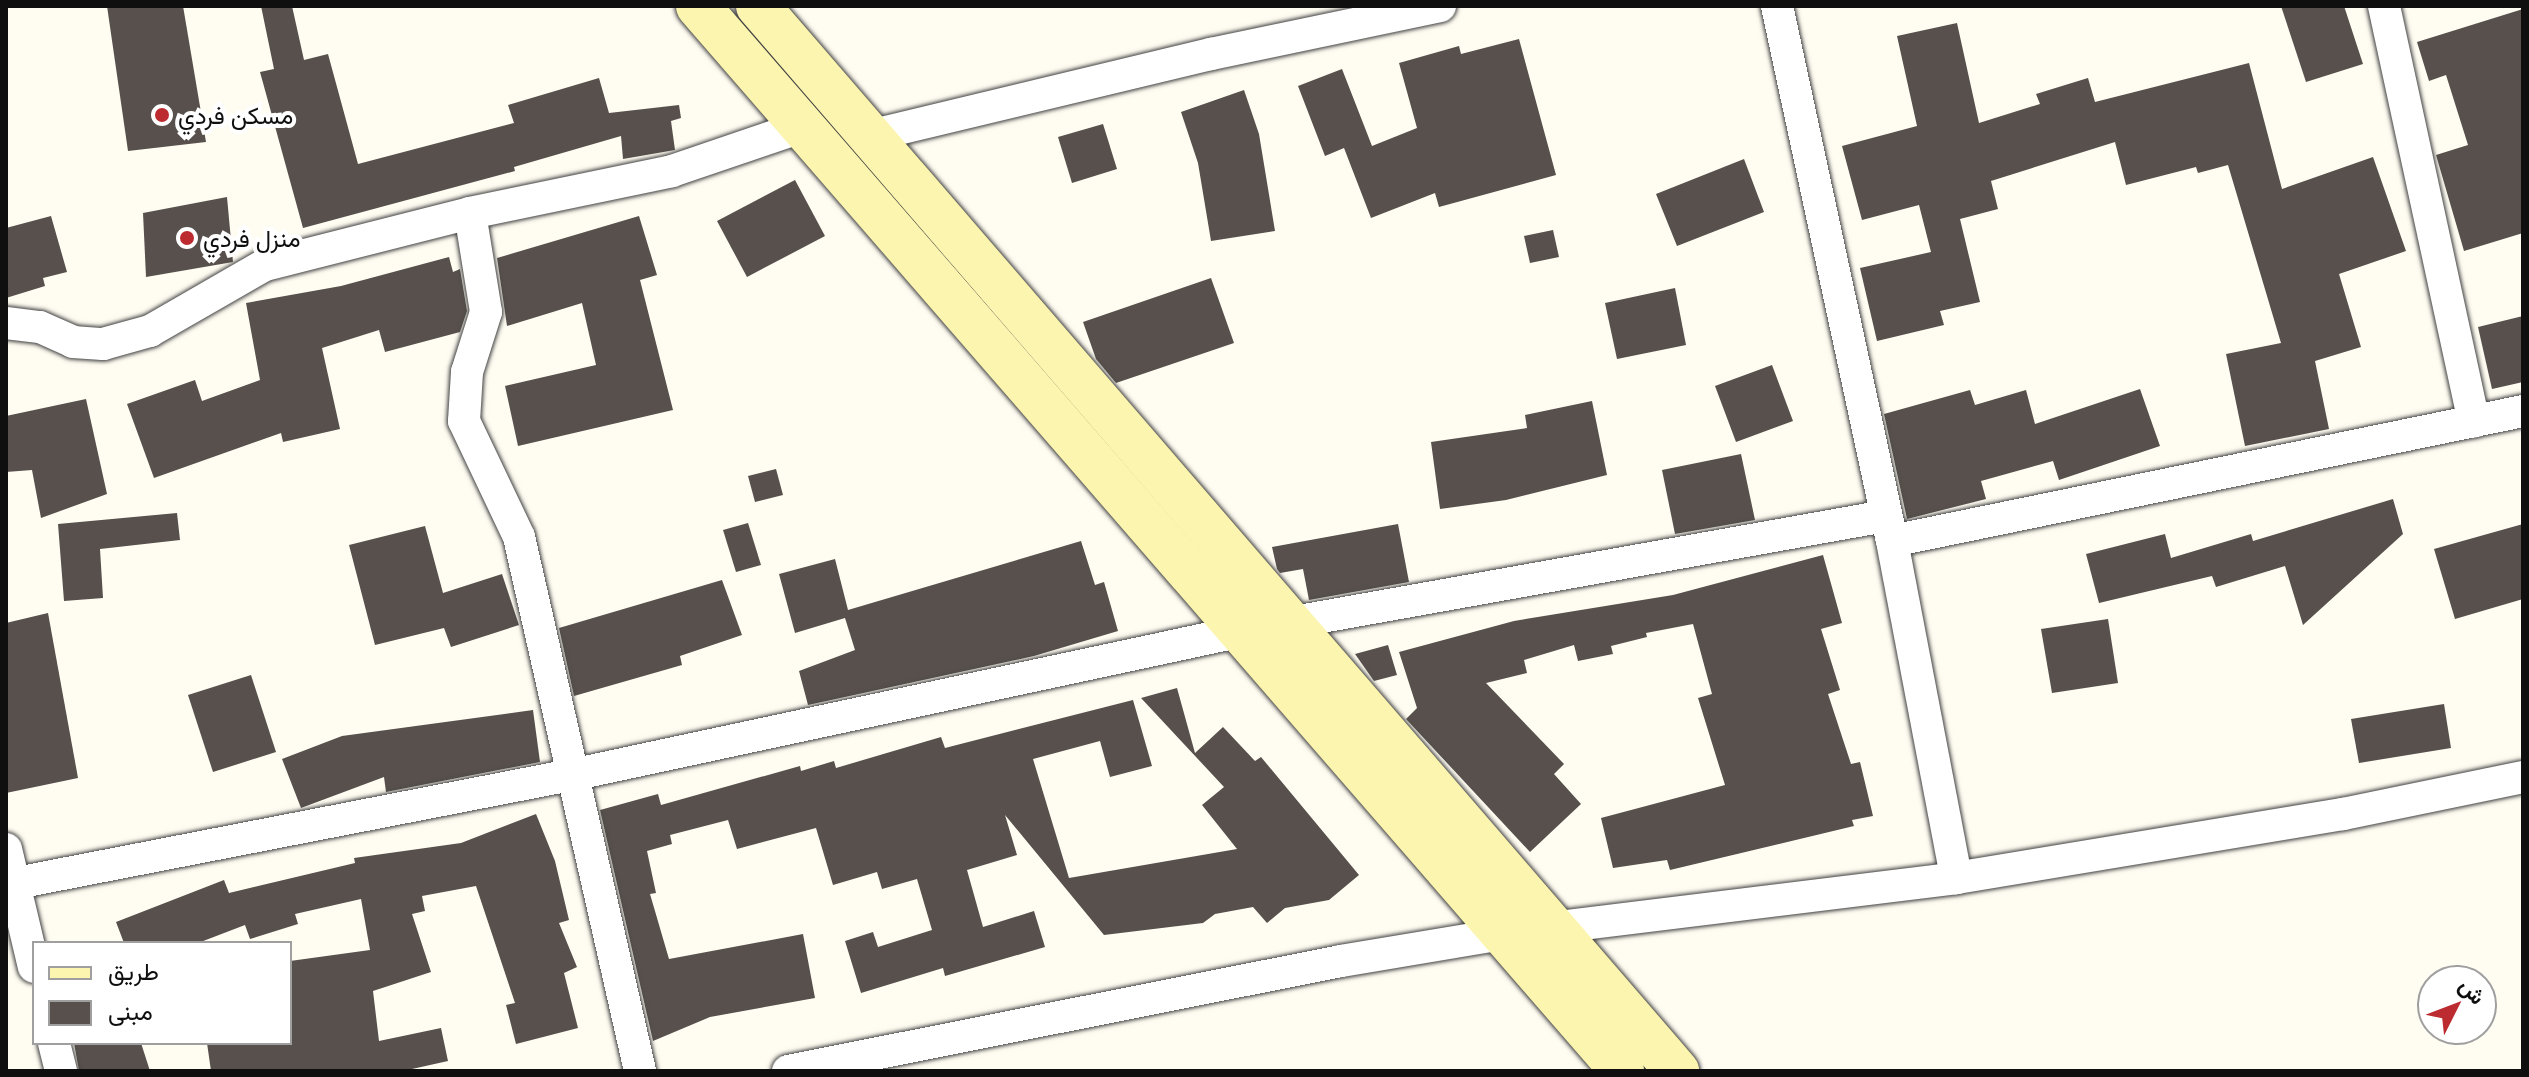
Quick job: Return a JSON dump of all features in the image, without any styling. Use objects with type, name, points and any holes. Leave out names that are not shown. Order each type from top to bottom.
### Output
[{"type":"street","points":[[698,6],[1622,1071]]},
{"type":"street","points":[[758,6],[1287,624],[1677,1071]]},
{"type":"street","points":[[869,136],[1211,54],[1440,6]]},
{"type":"street","points":[[1777,6],[1888,529],[1956,878]]},
{"type":"street","points":[[2384,6],[2474,421]]},
{"type":"street","points":[[6,323],[40,327],[73,342],[103,344],[150,331],[265,265],[470,213],[672,171],[801,127]]},
{"type":"street","points":[[470,213],[486,312],[467,372],[464,421],[519,537],[576,774],[640,1071]]},
{"type":"street","points":[[9,885],[576,774],[1238,632],[1888,529],[2523,411]]},
{"type":"street","points":[[788,1071],[1172,992],[1502,934],[1553,931],[1849,888],[1956,878],[2343,814],[2523,777]]},
{"type":"street","points":[[6,849],[9,885],[32,960]]},
{"type":"street","points":[[54,1045],[61,1071]]},
{"type":"building","points":[[107,6],[183,6],[206,142],[128,151]]},
{"type":"building","points":[[261,6],[292,6],[304,60],[328,54],[358,164],[514,123],[508,105],[599,78],[609,113],[679,105],[681,118],[671,121],[675,150],[623,159],[621,136],[514,167],[515,171],[303,228],[260,72],[274,69]]},
{"type":"building","points":[[2281,6],[2344,6],[2363,64],[2306,82]]},
{"type":"building","points":[[2523,9],[2523,233],[2464,251],[2436,155],[2468,145],[2446,75],[2429,81],[2417,42]]},
{"type":"building","points":[[1957,23],[1979,123],[2040,104],[2036,94],[2088,78],[2095,102],[2249,63],[2282,189],[2373,157],[2406,251],[2339,274],[2361,347],[2315,361],[2329,429],[2245,446],[2226,354],[2281,343],[2228,165],[2198,173],[2196,167],[2126,185],[2115,142],[1991,181],[1998,209],[1960,219],[1980,302],[1940,311],[1944,325],[1877,341],[1860,268],[1931,252],[1919,205],[1862,220],[1842,146],[1917,126],[1897,36]]},
{"type":"building","points":[[1519,39],[1556,175],[1439,207],[1435,193],[1371,218],[1344,148],[1325,156],[1298,86],[1342,69],[1372,146],[1417,128],[1399,63],[1459,46],[1461,54]]},
{"type":"building","points":[[1244,90],[1259,134],[1275,231],[1211,241],[1198,163],[1181,112]]},
{"type":"building","points":[[1103,124],[1117,169],[1072,183],[1058,137]]},
{"type":"building","points":[[1744,159],[1764,212],[1677,246],[1656,194]]},
{"type":"building","points":[[795,180],[825,236],[747,277],[717,221]]},
{"type":"building","name":"منزل فردي","points":[[227,197],[233,262],[146,277],[143,213]]},
{"type":"building","points":[[51,216],[67,272],[43,278],[45,286],[6,298],[6,228]]},
{"type":"building","points":[[639,216],[657,275],[640,280],[673,410],[518,446],[505,386],[596,365],[582,303],[507,326],[497,258]]},
{"type":"building","points":[[1553,230],[1559,257],[1530,263],[1524,236]]},
{"type":"building","points":[[449,257],[453,272],[460,269],[467,311],[460,332],[385,352],[379,330],[322,348],[340,429],[283,442],[281,433],[154,478],[127,404],[195,380],[202,401],[260,380],[246,303],[341,286]]},
{"type":"building","points":[[1211,278],[1234,343],[1116,383],[1096,359],[1083,322]]},
{"type":"building","points":[[1675,288],[1686,345],[1617,359],[1605,303]]},
{"type":"building","points":[[2523,316],[2523,382],[2492,389],[2478,327]]},
{"type":"building","points":[[1772,365],[1793,421],[1736,442],[1715,386]]},
{"type":"building","points":[[2140,389],[2160,446],[2059,480],[2053,461],[1981,481],[1986,499],[1907,519],[1884,414],[1970,390],[1975,405],[2026,390],[2035,424]]},
{"type":"building","points":[[86,399],[107,494],[41,518],[32,470],[6,472],[6,416]]},
{"type":"building","points":[[1592,401],[1607,475],[1506,500],[1440,509],[1431,442],[1527,428],[1525,415]]},
{"type":"building","points":[[1741,454],[1755,520],[1675,534],[1662,470]]},
{"type":"building","points":[[776,469],[783,495],[755,502],[748,476]]},
{"type":"building","points":[[2393,499],[2403,534],[2303,625],[2285,566],[2216,587],[2212,576],[2099,603],[2086,554],[2165,534],[2171,558],[2251,534],[2253,541]]},
{"type":"building","points":[[177,513],[180,540],[100,549],[103,598],[64,601],[58,524]]},
{"type":"building","points":[[748,523],[761,565],[736,572],[723,530]]},
{"type":"building","points":[[1398,524],[1409,582],[1309,600],[1303,569],[1280,573],[1277,569],[1272,547]]},
{"type":"building","points":[[2523,524],[2523,599],[2455,619],[2434,549]]},
{"type":"building","points":[[425,526],[443,593],[502,574],[519,625],[451,647],[444,628],[375,645],[349,545]]},
{"type":"building","points":[[1081,541],[1095,585],[1104,582],[1118,631],[1034,656],[808,705],[799,671],[855,650],[845,618],[795,633],[779,574],[835,559],[848,610]]},
{"type":"building","points":[[1823,555],[1842,623],[1821,629],[1840,690],[1828,694],[1851,764],[1860,762],[1873,816],[1852,820],[1854,826],[1670,870],[1667,860],[1613,868],[1601,818],[1725,785],[1698,698],[1712,694],[1693,624],[1646,633],[1647,637],[1611,646],[1613,654],[1578,661],[1574,645],[1524,660],[1527,673],[1486,683],[1564,764],[1554,774],[1581,804],[1530,852],[1406,719],[1417,708],[1399,652],[1514,621],[1673,595]]},
{"type":"building","points":[[722,580],[742,635],[680,656],[682,665],[574,696],[559,628]]},
{"type":"building","points":[[48,613],[78,778],[6,793],[6,623]]},
{"type":"building","points":[[2108,619],[2118,683],[2052,693],[2041,629]]},
{"type":"building","points":[[1388,645],[1397,675],[1374,681],[1355,654]]},
{"type":"building","points":[[251,675],[276,752],[213,772],[188,695]]},
{"type":"building","points":[[1177,688],[1195,753],[1223,727],[1255,761],[1261,757],[1359,875],[1329,900],[1285,908],[1267,923],[1253,907],[1215,914],[1203,923],[1104,935],[1005,815],[1017,855],[967,870],[983,927],[1034,911],[1045,947],[945,976],[943,968],[861,993],[845,941],[873,932],[878,947],[932,930],[917,879],[882,889],[877,872],[833,885],[816,828],[737,849],[728,820],[670,835],[672,844],[647,851],[656,893],[650,894],[669,959],[803,934],[815,998],[710,1017],[653,1041],[600,810],[658,794],[661,805],[800,766],[801,771],[834,761],[836,768],[941,737],[945,748],[1133,700],[1152,766],[1110,777],[1100,741],[1033,759],[1069,878],[1237,849],[1202,805],[1224,787],[1141,698]]},
{"type":"building","points":[[2444,704],[2451,748],[2359,763],[2351,719]]},
{"type":"building","points":[[533,710],[540,762],[386,792],[384,777],[301,808],[282,759],[342,736]]},
{"type":"building","points":[[536,814],[555,861],[569,920],[559,923],[577,967],[564,973],[578,1028],[516,1044],[506,1005],[515,1003],[476,886],[422,896],[425,911],[412,914],[431,972],[373,991],[379,1041],[441,1028],[448,1061],[403,1071],[211,1071],[207,1045],[292,1045],[292,961],[370,950],[361,899],[295,914],[298,924],[250,939],[245,925],[203,941],[123,941],[116,922],[224,880],[229,893],[355,863],[354,858],[461,843]]},
{"type":"building","points":[[74,1045],[142,1045],[150,1071],[79,1071]]},
{"type":"place","name":"مسكن فردي","points":[[162,115]]},
{"type":"place","name":"منزل فردي","points":[[187,238]]}]
